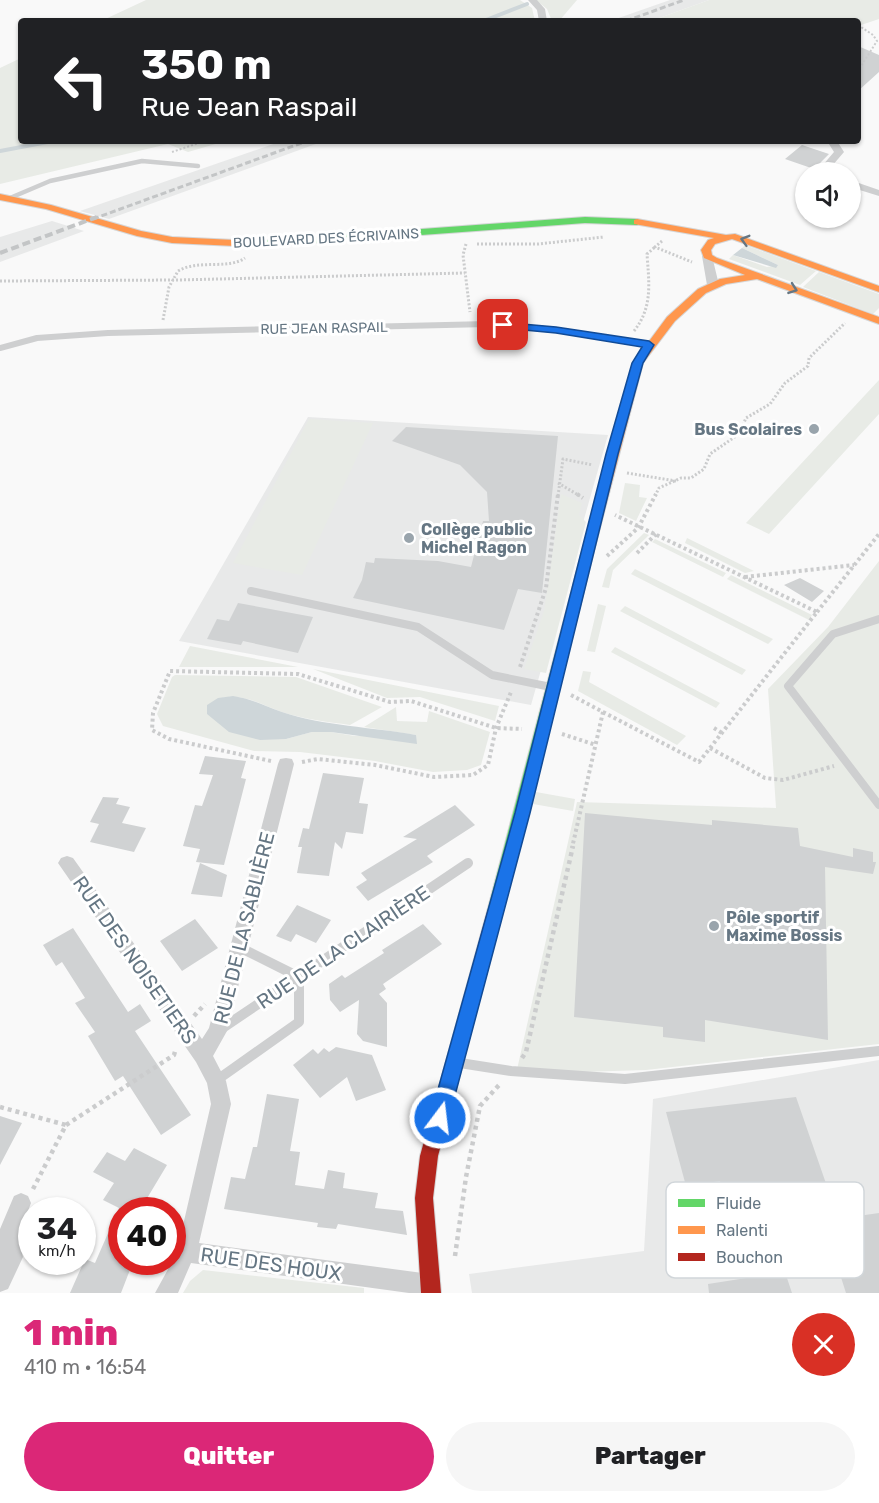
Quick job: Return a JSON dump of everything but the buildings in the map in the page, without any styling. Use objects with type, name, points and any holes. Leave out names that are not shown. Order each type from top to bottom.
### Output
[{"type":"main road","name":"BOULEVARD DES ÉCRIVAINS","points":[[5,198],[140,234],[220,243],[288,242],[585,220],[613,220],[657,226]]},
{"type":"main road","points":[[657,226],[724,237]]},
{"type":"main road","points":[[657,226],[682,234],[704,256],[879,321]]},
{"type":"main road","points":[[704,256],[711,242],[732,236],[879,289]]},
{"type":"main road","points":[[430,1289],[424,1198],[429,1156],[555,688],[612,454],[638,363],[649,345],[673,316],[713,285],[760,276]]},
{"type":"street","points":[[535,3],[542,18]]},
{"type":"street","points":[[830,162],[839,152],[834,144]]},
{"type":"street","points":[[861,187],[879,193]]},
{"type":"street","points":[[704,256],[713,285]]},
{"type":"street","name":"RUE DE LA SABLIÈRE","points":[[203,1056],[218,1032],[286,764]]},
{"type":"street","name":"RUE DES NOISETIERS","points":[[67,863],[203,1056]]},
{"type":"street","points":[[186,1249],[192,1234],[221,1104],[216,1081],[203,1056]]},
{"type":"street","points":[[0,1281],[12,1257],[7,1238],[18,1210]]},
{"type":"street","name":"RUE DES HOUX","points":[[186,1252],[430,1289]]},
{"type":"street","points":[[166,1293],[174,1275]]},
{"type":"lane","points":[[5,198],[50,181],[141,161],[198,165]]},
{"type":"lane","name":"RUE JEAN RASPAIL","points":[[0,348],[37,338],[108,333],[488,324],[547,329],[649,345]]},
{"type":"lane","points":[[251,591],[418,627],[492,675],[555,688]]},
{"type":"lane","points":[[879,619],[834,634],[788,686],[879,805]]},
{"type":"lane","name":"RUE DE LA CLAIRIÈRE","points":[[218,1032],[468,863]]},
{"type":"lane","points":[[216,1081],[299,1022],[299,977],[239,947]]},
{"type":"lane","points":[[455,1062],[511,1071],[625,1079],[879,1051]]},
{"type":"path","points":[[861,27],[873,35],[877,41],[861,67]]},
{"type":"path","points":[[874,49],[879,47]]},
{"type":"path","points":[[634,331],[641,324],[651,301],[647,254],[664,239]]},
{"type":"path","points":[[466,244],[463,255],[471,316]]},
{"type":"path","points":[[655,247],[704,256]]},
{"type":"path","points":[[162,323],[170,279],[174,271],[182,266],[242,262],[246,255]]},
{"type":"path","points":[[0,281],[178,280],[465,273]]},
{"type":"path","points":[[604,549],[601,560],[640,526],[659,488],[681,478],[691,478],[704,469],[711,454],[739,434],[746,418],[770,404],[784,383],[808,366],[809,358],[850,318]]},
{"type":"path","points":[[563,459],[546,588],[505,710],[496,728],[488,765],[474,775],[434,777],[375,765],[318,759],[286,764],[169,739],[152,730],[153,713],[170,671],[298,674],[390,702],[411,701],[496,728],[544,729],[596,745]]},
{"type":"path","points":[[622,483],[625,472],[676,482]]},
{"type":"path","points":[[617,504],[614,515],[817,612]]},
{"type":"path","points":[[637,553],[656,534]]},
{"type":"path","points":[[572,686],[571,695],[699,762],[879,534]]},
{"type":"path","points":[[744,577],[854,565]]},
{"type":"path","points":[[454,1261],[466,1177],[480,1106],[526,1052],[603,712]]},
{"type":"path","points":[[714,728],[722,733]]},
{"type":"path","points":[[710,748],[765,778],[783,780],[847,763]]},
{"type":"path","points":[[27,1197],[33,1190],[66,1125],[174,1055],[182,1029],[206,1003],[226,997]]},
{"type":"path","points":[[0,1107],[66,1125]]},
{"type":"shaded area","points":[[146,0],[520,0],[532,8],[534,18],[107,18]]},
{"type":"shaded area","points":[[536,0],[577,0],[562,18],[551,18],[547,9]]},
{"type":"shaded area","points":[[670,0],[709,0],[659,18],[619,18]]},
{"type":"shaded area","points":[[709,0],[879,0],[879,19],[861,25],[861,18],[659,18]]},
{"type":"shaded area","points":[[18,59],[18,144],[168,144],[0,184],[0,68]]},
{"type":"shaded area","points":[[168,144],[216,144],[188,152]]},
{"type":"shaded area","points":[[273,144],[316,144],[109,219],[80,211]]},
{"type":"shaded area","points":[[52,221],[84,231],[0,262],[0,237]]},
{"type":"shaded area","points":[[745,245],[816,271],[800,285],[729,259],[733,255],[767,267],[778,265],[742,248]]},
{"type":"shaded area","points":[[742,248],[778,265],[776,268],[733,255]]},
{"type":"shaded area","points":[[819,272],[879,294],[879,308],[873,314],[803,287]]},
{"type":"shaded area","points":[[879,380],[879,414],[769,534],[746,523]]},
{"type":"shaded area","name":"Collège public Michel Ragon","points":[[308,417],[608,435],[531,705],[179,641]]},
{"type":"shaded area","points":[[309,419],[373,423],[302,575],[233,563]]},
{"type":"shaded area","points":[[625,483],[640,485],[639,497],[647,498],[636,521],[619,513]]},
{"type":"shaded area","points":[[561,494],[582,503],[579,515],[586,522],[546,673],[524,669],[544,611]]},
{"type":"shaded area","points":[[644,533],[649,535],[613,570],[609,588],[602,587],[607,569]]},
{"type":"shaded area","points":[[687,538],[754,571],[745,573],[685,543]]},
{"type":"shaded area","points":[[655,539],[726,573],[723,577],[652,542]]},
{"type":"shaded area","name":"Pôle sportif Maxime Bossis","points":[[879,561],[879,1044],[646,1070],[516,1074],[577,802],[776,808],[768,689],[828,627]]},
{"type":"shaded area","points":[[635,569],[773,639],[768,644],[631,574]]},
{"type":"shaded area","points":[[731,575],[812,615],[809,620],[727,579]]},
{"type":"shaded area","points":[[598,604],[606,606],[595,652],[587,651]]},
{"type":"shaded area","points":[[625,606],[746,670],[742,675],[620,611]]},
{"type":"shaded area","points":[[190,646],[298,667],[179,667]]},
{"type":"shaded area","points":[[615,647],[720,703],[716,708],[611,652]]},
{"type":"shaded area","points":[[313,669],[499,706],[495,721],[420,697],[387,698]]},
{"type":"shaded area","points":[[583,671],[591,672],[589,682],[686,736],[677,745],[578,691]]},
{"type":"shaded area","points":[[175,675],[296,677],[382,707],[350,725],[298,717],[245,698],[227,697],[208,705],[207,714],[286,739],[312,732],[355,736],[416,735],[364,727],[396,707],[397,721],[427,722],[429,711],[490,732],[481,765],[467,770],[433,772],[375,761],[300,752],[254,751],[163,726],[157,714],[172,677]]},
{"type":"shaded area","points":[[233,696],[298,717],[416,735],[417,744],[331,732],[312,732],[286,739],[260,740],[229,732],[207,714],[207,705],[218,698]]},
{"type":"shaded area","points":[[536,792],[575,799],[573,811],[533,804]]},
{"type":"shaded area","points":[[879,1060],[879,1293],[472,1293],[469,1274],[644,1251],[653,1099]]},
{"type":"shaded area","points":[[203,1270],[364,1288],[364,1293],[183,1293],[190,1281]]},
{"type":"waterway","points":[[491,18],[527,4]]},
{"type":"waterway","points":[[0,151],[37,144]]},
{"type":"railway","points":[[634,18],[684,0]]},
{"type":"railway","points":[[93,219],[299,144]]},
{"type":"railway","points":[[0,253],[97,217]]},
{"type":"traffic: fast","points":[[258,244],[585,220],[637,222]]},
{"type":"traffic: fast","points":[[495,912],[588,551]]},
{"type":"traffic: slow","points":[[0,197],[48,207],[140,234],[172,240],[258,244]]},
{"type":"traffic: slow","points":[[637,222],[724,237]]},
{"type":"traffic: slow","points":[[879,289],[732,236],[711,242],[706,250],[707,256],[713,260],[879,321]]},
{"type":"traffic: slow","points":[[588,551],[638,363],[671,319],[702,291],[724,281],[760,276]]},
{"type":"traffic: jam","points":[[431,1293],[424,1198],[429,1156],[495,912]]},
{"type":"place","name":"Bus Scolaires","points":[[814,429]]},
{"type":"place","name":"Collège public Michel Ragon","points":[[409,538]]},
{"type":"place","name":"Pôle sportif Maxime Bossis","points":[[714,926]]},
{"type":"route","points":[[440,1118],[562,662],[612,454],[638,363],[649,345],[556,330],[503,325]]}]
